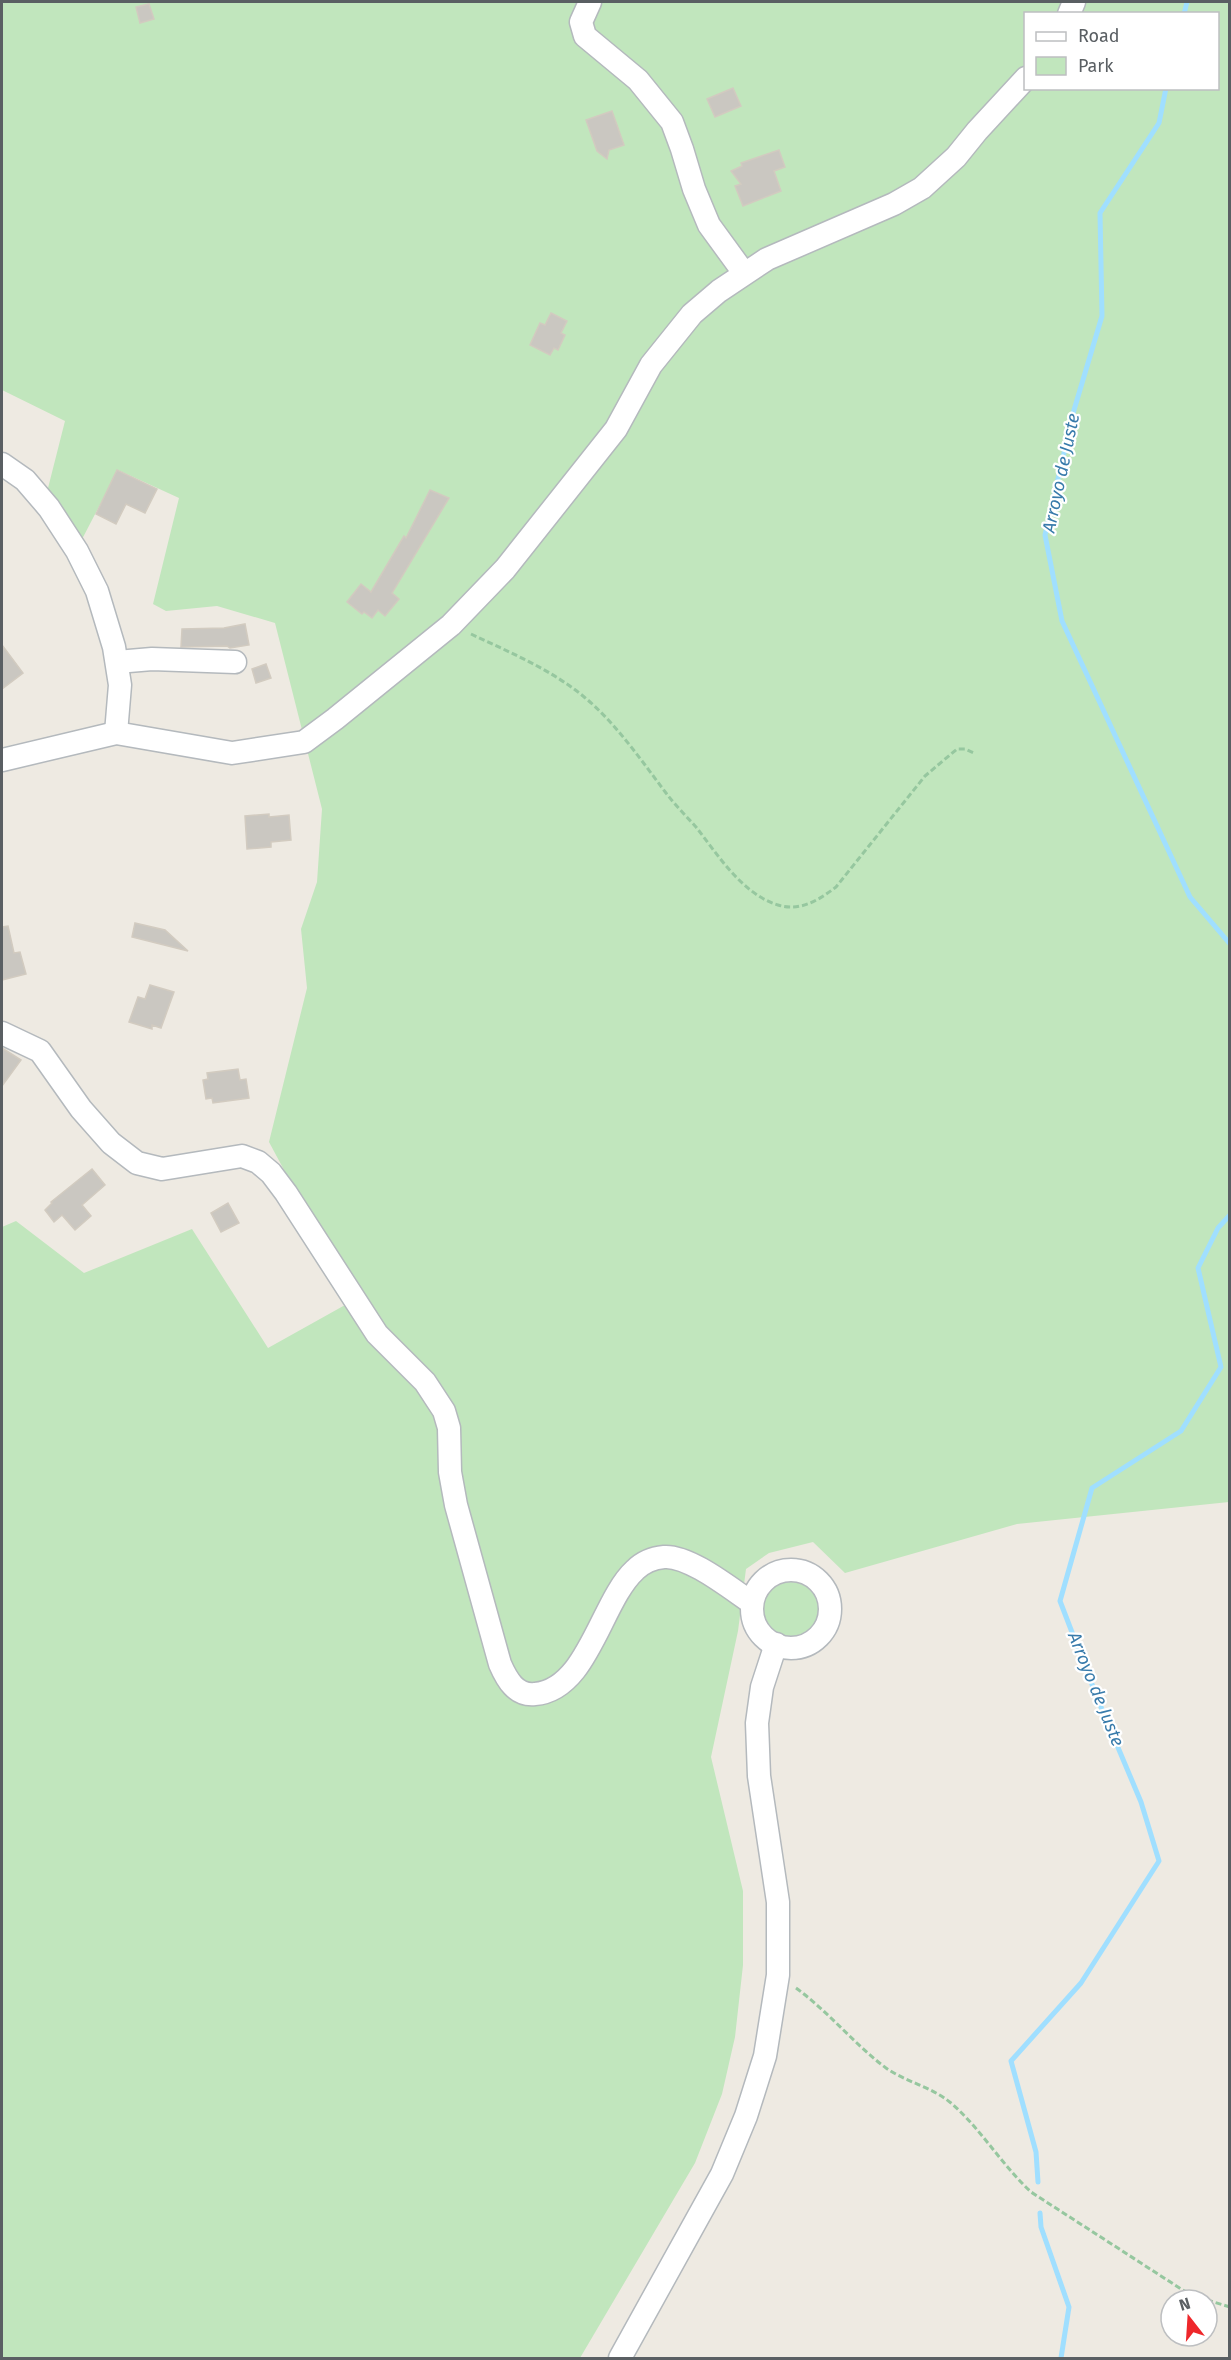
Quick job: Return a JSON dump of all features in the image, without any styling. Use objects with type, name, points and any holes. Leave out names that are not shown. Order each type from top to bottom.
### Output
[{"type":"street","points":[[590,2],[581,22],[585,36],[638,80],[672,122],[694,189],[710,225],[744,273]]},
{"type":"street","points":[[2,760],[116,733],[231,753],[304,742],[452,625],[506,569],[587,468],[615,429],[651,365],[692,314],[744,273],[793,247],[894,204],[922,188],[956,157],[976,131],[1024,80]]},
{"type":"street","points":[[2,464],[25,480],[49,508],[77,550],[97,591],[117,662],[120,685],[116,733]]},
{"type":"street","points":[[117,662],[152,659],[235,662]]},
{"type":"street","points":[[2,1033],[39,1051],[81,1109],[111,1143],[137,1163],[162,1169],[242,1156],[258,1162],[271,1173],[377,1334],[425,1382],[444,1411],[449,1428],[450,1472],[456,1506],[500,1664],[516,1690],[529,1695],[546,1694],[563,1681],[575,1669],[624,1584],[634,1570],[648,1560],[666,1557],[688,1562],[752,1603]]},
{"type":"street","points":[[784,1570],[808,1572],[822,1583],[830,1598],[830,1618],[820,1636],[802,1647],[785,1648],[769,1641],[758,1629],[753,1616],[752,1603],[757,1590],[768,1577],[784,1570]]},
{"type":"street","points":[[620,2358],[736,2146],[765,2056],[778,1974],[778,1902],[757,1758],[757,1723],[762,1687],[776,1644]]},
{"type":"path","points":[[452,625],[522,658],[583,696],[639,756],[723,862],[744,884],[778,905],[792,907],[803,905],[818,900],[836,887],[926,776],[957,749],[965,749],[974,753]]},
{"type":"path","points":[[778,1974],[814,2001],[888,2069],[949,2102],[980,2133],[1011,2174],[1030,2192],[1179,2288]]},
{"type":"green space","points":[[2,2],[1229,2],[1229,1502],[1017,1524],[845,1573],[813,1542],[769,1553],[746,1569],[738,1631],[711,1757],[743,1891],[743,1965],[735,2037],[722,2094],[695,2163],[580,2358],[2,2358],[2,1227],[16,1221],[84,1273],[192,1229],[268,1348],[354,1300],[269,1142],[307,988],[301,929],[317,882],[322,809],[275,623],[217,606],[166,611],[153,604],[179,498],[118,470],[79,545],[46,496],[65,421],[2,390]]},
{"type":"green space","points":[[786,1582],[796,1582],[811,1590],[817,1599],[819,1610],[817,1621],[811,1630],[796,1638],[786,1638],[775,1633],[768,1626],[763,1615],[763,1605],[768,1594],[775,1587]]},
{"type":"building","points":[[149,4],[154,19],[140,23],[136,7]]},
{"type":"building","points":[[733,88],[741,106],[715,117],[707,99]]},
{"type":"building","points":[[612,111],[624,145],[609,150],[607,159],[597,151],[586,120]]},
{"type":"building","points":[[779,150],[785,167],[774,171],[781,191],[743,206],[735,186],[741,184],[731,171],[742,166],[741,163]]},
{"type":"building","points":[[551,313],[567,321],[561,333],[565,335],[558,350],[554,348],[550,355],[530,345],[540,323],[545,325]]},
{"type":"building","points":[[117,470],[157,489],[145,513],[126,504],[116,524],[96,514]]},
{"type":"building","points":[[430,490],[449,498],[392,593],[399,599],[385,616],[378,610],[372,618],[364,612],[362,614],[347,602],[361,584],[371,592],[404,536],[406,538]]},
{"type":"building","points":[[245,624],[249,645],[230,648],[227,646],[181,647],[182,629],[224,628]]},
{"type":"building","points":[[2,645],[23,673],[2,689]]},
{"type":"building","points":[[266,664],[271,678],[256,683],[252,669]]},
{"type":"building","points":[[269,814],[269,817],[289,815],[291,840],[271,842],[271,847],[247,849],[245,816]]},
{"type":"building","points":[[135,923],[165,930],[188,951],[132,937]]},
{"type":"building","points":[[8,926],[14,953],[20,952],[26,974],[2,980],[2,927]]},
{"type":"building","points":[[150,985],[174,992],[161,1028],[152,1025],[152,1029],[129,1022],[138,997],[145,999]]},
{"type":"building","points":[[2,1048],[21,1060],[2,1086]]},
{"type":"building","points":[[238,1069],[240,1080],[246,1079],[249,1098],[213,1103],[212,1098],[206,1099],[203,1080],[208,1079],[207,1073]]},
{"type":"building","points":[[92,1169],[105,1185],[82,1205],[91,1216],[75,1230],[62,1215],[54,1222],[45,1210],[51,1202]]},
{"type":"building","points":[[228,1203],[239,1223],[221,1232],[211,1213]]},
{"type":"waterway","name":"Arroyo de Juste","points":[[1184,12],[1187,2]]},
{"type":"waterway","name":"Arroyo de Juste","points":[[1166,90],[1159,123],[1100,213],[1102,316],[1074,410],[1045,535],[1062,621],[1190,897],[1230,944]]},
{"type":"waterway","name":"Arroyo de Juste","points":[[1038,2182],[1036,2152],[1011,2061],[1081,1983],[1159,1861],[1141,1802],[1060,1601],[1092,1488],[1181,1431],[1221,1367],[1198,1268],[1218,1228],[1230,1215]]},
{"type":"waterway","name":"Arroyo de Juste","points":[[1040,2213],[1041,2227],[1069,2307],[1061,2358]]}]
